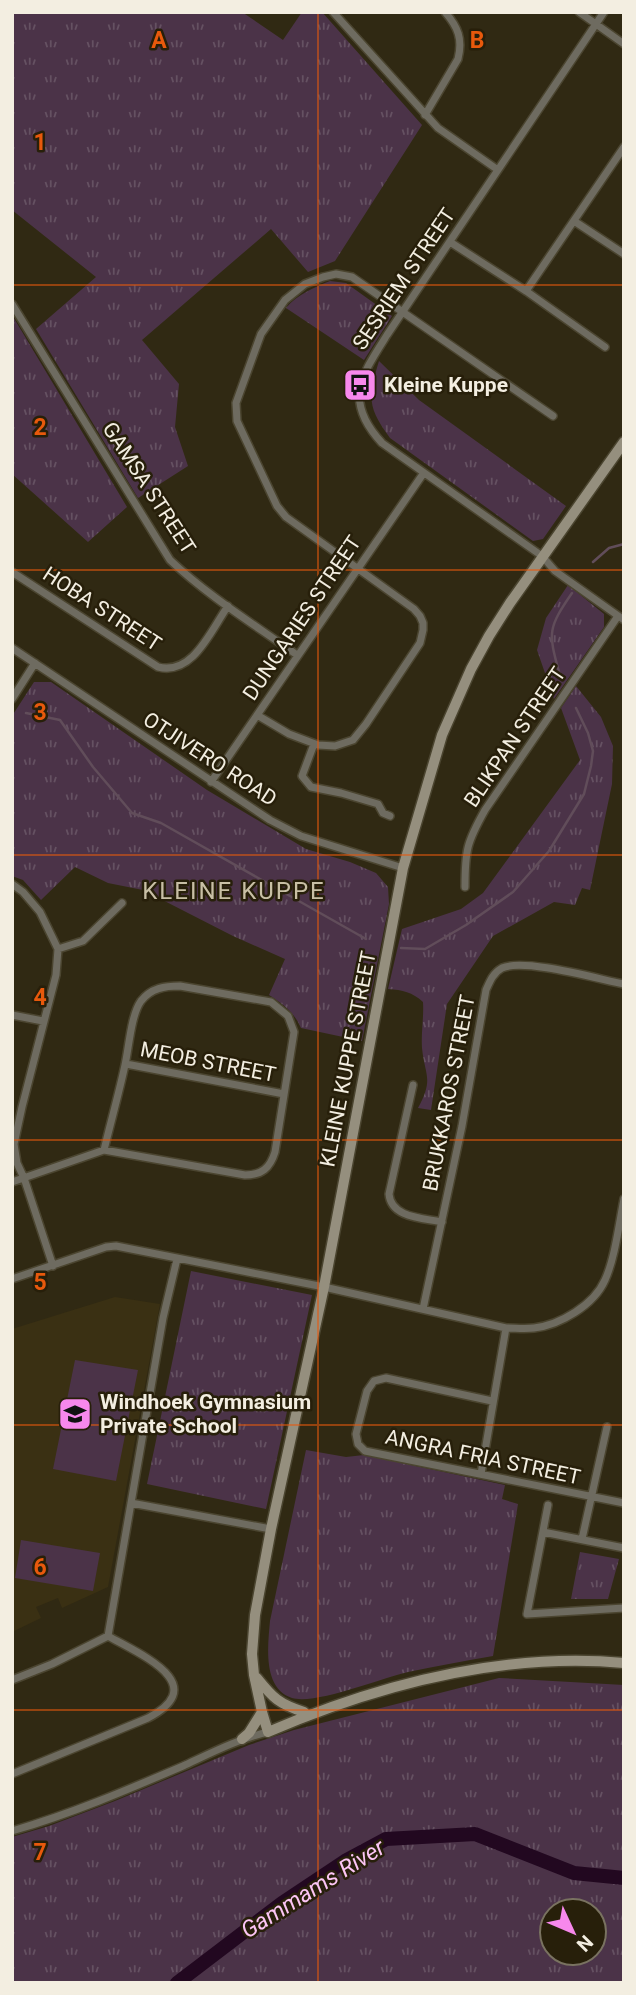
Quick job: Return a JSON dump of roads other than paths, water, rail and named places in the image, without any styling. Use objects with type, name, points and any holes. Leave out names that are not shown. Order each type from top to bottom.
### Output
[{"type":"street","points":[[333,12],[425,116],[498,170]]},
{"type":"street","points":[[425,116],[458,59],[460,50],[458,31],[445,12]]},
{"type":"street","points":[[579,12],[624,44]]},
{"type":"street","name":"SESRIEM STREET","points":[[604,12],[365,369],[359,401],[368,429],[382,443],[542,556],[555,571],[621,618]]},
{"type":"street","points":[[526,291],[622,153]]},
{"type":"street","points":[[573,221],[624,254]]},
{"type":"street","points":[[450,242],[605,347]]},
{"type":"street","points":[[257,715],[289,734],[325,747],[353,740],[410,659],[420,643],[423,630],[423,623],[417,612],[286,517],[277,506],[237,421],[236,403],[261,334],[285,300],[305,284],[323,277],[336,274],[352,277],[553,416]]},
{"type":"street","name":"GAMSA STREET","points":[[12,304],[162,548],[182,571],[297,654]]},
{"type":"street","name":"KLEINE KUPPE STREET","points":[[267,1728],[254,1675],[252,1638],[271,1529],[324,1287],[403,868],[442,735],[457,698],[489,636],[542,556],[624,442]]},
{"type":"street","name":"DUNGARIES STREET","points":[[211,782],[423,474]]},
{"type":"street","name":"HOBA STREET","points":[[12,572],[158,667],[166,669],[184,664],[194,656],[228,606]]},
{"type":"street","name":"BLIKPAN STREET","points":[[465,887],[465,858],[470,838],[485,810],[621,618]]},
{"type":"street","name":"OTJIVERO ROAD","points":[[12,648],[253,810],[301,836],[403,868]]},
{"type":"street","points":[[12,699],[35,663]]},
{"type":"street","points":[[314,744],[302,776],[311,787],[378,804],[383,813],[390,816]]},
{"type":"street","points":[[12,884],[28,897],[40,912],[58,949],[56,975],[22,1107],[14,1153],[53,1266]]},
{"type":"street","points":[[58,949],[83,941],[122,903]]},
{"type":"street","name":"BRUKKAROS STREET","points":[[424,1309],[462,1126],[486,990],[492,976],[503,968],[522,966],[624,984]]},
{"type":"street","points":[[12,1182],[104,1150],[245,1175],[263,1172],[271,1163],[275,1152],[294,1032],[288,1016],[271,1002],[180,986],[152,991],[141,1002],[137,1011],[104,1150]]},
{"type":"street","points":[[12,1015],[43,1021]]},
{"type":"street","name":"MEOB STREET","points":[[126,1064],[284,1094]]},
{"type":"street","points":[[413,1084],[390,1201],[398,1212],[442,1222]]},
{"type":"street","points":[[12,1106],[22,1107]]},
{"type":"street","points":[[12,1279],[111,1247],[324,1287],[506,1328],[534,1328],[557,1322],[573,1313],[593,1297],[605,1281],[624,1199]]},
{"type":"street","points":[[108,1636],[163,1318],[177,1259]]},
{"type":"street","points":[[481,1474],[506,1328]]},
{"type":"street","name":"ANGRA FRIA STREET","points":[[492,1401],[386,1378],[374,1381],[367,1391],[356,1434],[358,1444],[365,1451],[624,1503]]},
{"type":"street","points":[[582,1539],[607,1427]]},
{"type":"street","points":[[131,1503],[271,1529]]},
{"type":"street","points":[[548,1505],[527,1614],[624,1608]]},
{"type":"street","points":[[543,1532],[624,1548]]},
{"type":"street","points":[[12,1681],[108,1636]]},
{"type":"street","points":[[12,1774],[148,1718],[170,1704],[174,1692],[165,1670],[108,1636]]},
{"type":"street","points":[[12,1831],[49,1820],[114,1794],[304,1712],[346,1696],[418,1675],[491,1661],[554,1656],[624,1661]]},
{"type":"street","points":[[267,1728],[396,1686],[496,1665],[624,1661]]},
{"type":"street","points":[[254,1675],[278,1701],[304,1712]]},
{"type":"street","points":[[246,1738],[261,1712]]},
{"type":"waterway","points":[[593,562],[609,548],[624,544]]},
{"type":"waterway","points":[[559,672],[552,631],[558,614],[572,593]]},
{"type":"waterway","points":[[401,948],[425,949],[466,925],[513,892],[549,851],[584,794],[591,766],[593,751],[576,708]]},
{"type":"waterway","points":[[26,713],[60,720],[93,767],[132,813],[161,823],[366,939]]},
{"type":"waterway","name":"Gammams River","points":[[177,1983],[282,1903],[345,1861],[386,1839],[475,1834],[574,1873],[624,1878]]},
{"type":"place","name":"Kleine Kuppe","points":[[360,385]]},
{"type":"place","name":"Windhoek Gymnasium Private School","points":[[75,1414]]},
{"type":"district","name":"KLEINE KUPPE","points":[[234,891]]}]
